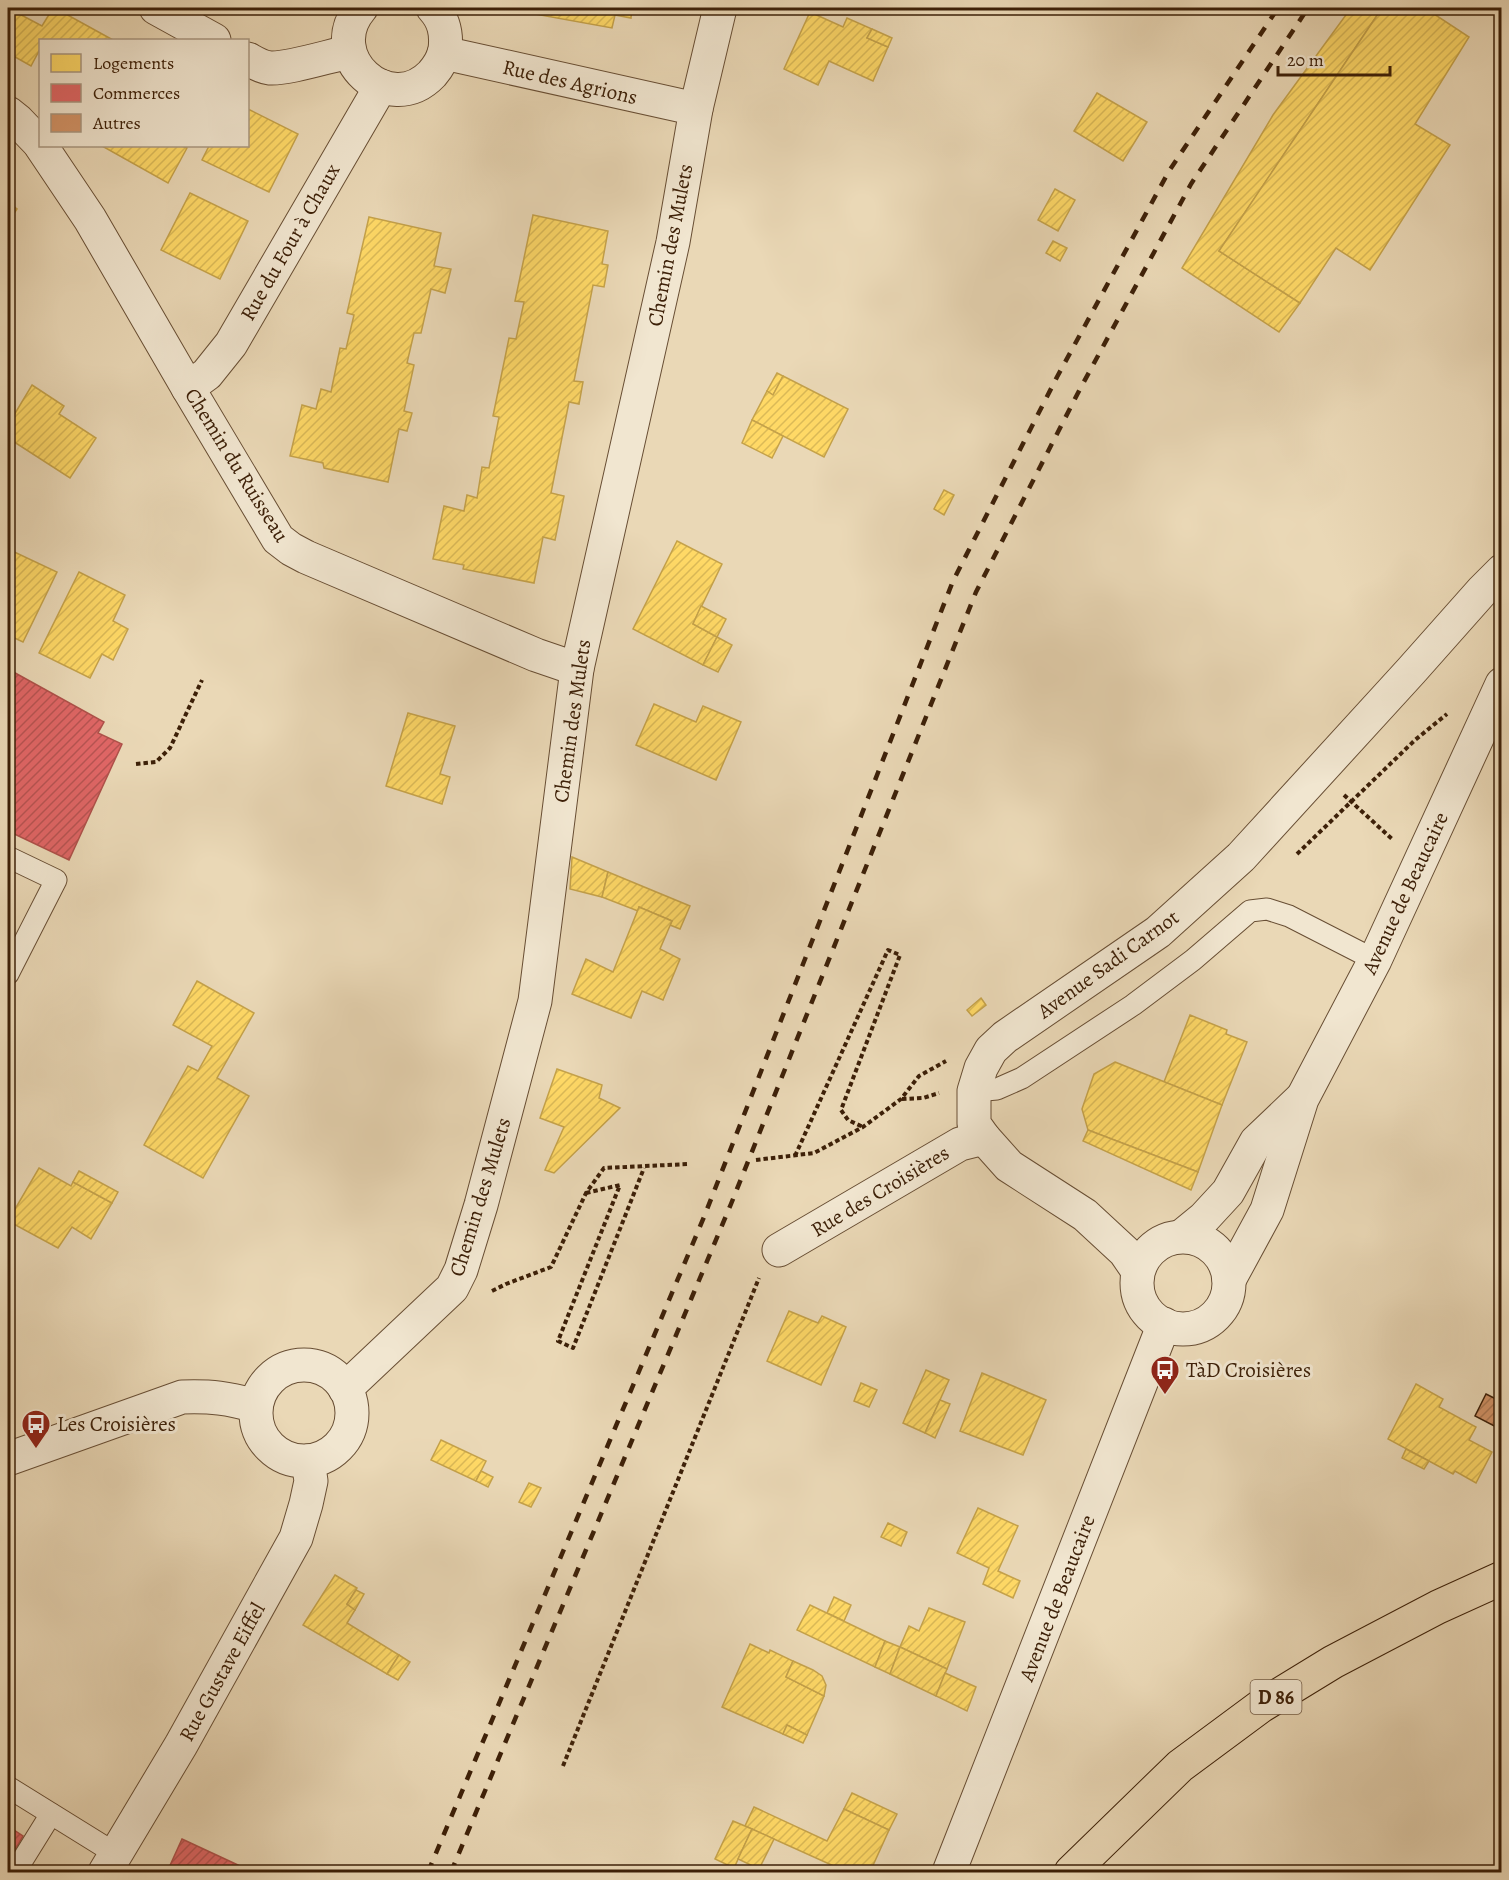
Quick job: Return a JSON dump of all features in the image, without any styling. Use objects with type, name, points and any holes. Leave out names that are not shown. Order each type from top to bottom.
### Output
[{"type":"main road","name":"D 86","points":[[1076,1867],[1180,1766],[1261,1706],[1354,1651],[1438,1606],[1502,1578]]},
{"type":"street","points":[[156,8],[212,39]]},
{"type":"street","points":[[361,8],[351,22],[348,37],[349,52],[356,66],[367,79],[381,86],[397,89],[412,87],[426,80],[437,68],[444,53],[446,40],[444,26],[433,8]]},
{"type":"street","name":"Chemin des Mulets","points":[[345,1389],[452,1288],[461,1270],[481,1205],[535,1001],[576,669],[673,242],[696,109],[720,8]]},
{"type":"street","points":[[249,60],[259,66],[270,68],[349,52]]},
{"type":"street","name":"Rue des Agrions","points":[[444,53],[696,109]]},
{"type":"street","name":"Rue du Four à Chaux","points":[[188,388],[207,374],[231,344],[381,86]]},
{"type":"street","name":"Chemin du Ruisseau","points":[[8,113],[39,143]]},
{"type":"street","name":"Chemin du Ruisseau","points":[[42,147],[90,219],[278,539],[306,557],[536,655],[576,669]]},
{"type":"street","name":"Avenue Sadi Carnot","points":[[974,1091],[981,1068],[991,1050],[1005,1037],[1158,932],[1241,856],[1502,571]]},
{"type":"street","name":"Avenue de Beaucaire","points":[[1229,1280],[1268,1210],[1302,1099],[1375,960],[1419,864],[1487,737],[1502,684]]},
{"type":"street","points":[[974,1091],[974,1124],[1009,1166],[1085,1215],[1125,1252],[1138,1271]]},
{"type":"street","name":"Avenue de Beaucaire","points":[[1182,1236],[1204,1218],[1228,1192],[1256,1142],[1302,1099]]},
{"type":"street","name":"Rue des Croisières","points":[[778,1250],[960,1143],[984,1138]]},
{"type":"street","points":[[1182,1236],[1196,1238],[1214,1249],[1226,1266],[1229,1280],[1228,1294],[1222,1307],[1212,1318],[1200,1325],[1186,1328],[1172,1327],[1158,1322],[1140,1300],[1137,1286],[1138,1271],[1144,1257],[1154,1246],[1167,1239],[1182,1236]]},
{"type":"street","name":"Avenue de Beaucaire","points":[[949,1872],[1164,1324]]},
{"type":"street","points":[[295,1366],[309,1366],[324,1370],[336,1378],[345,1389],[351,1409],[350,1429],[334,1451],[322,1458],[308,1461],[294,1460],[280,1455],[269,1446],[261,1434],[256,1420],[256,1406],[269,1380],[281,1371],[295,1366]]},
{"type":"street","points":[[8,1459],[182,1397],[211,1396],[234,1399],[256,1406]]},
{"type":"street","name":"Rue Gustave Eiffel","points":[[110,1863],[181,1745],[296,1538],[311,1481],[308,1461]]},
{"type":"lane","points":[[8,857],[56,880],[8,974]]},
{"type":"lane","name":"Avenue Sadi Carnot","points":[[974,1091],[997,1089],[1022,1078],[1132,1005],[1193,960],[1250,911],[1267,909],[1289,916],[1375,960]]},
{"type":"lane","points":[[8,1787],[51,1814],[110,1863]]},
{"type":"lane","points":[[15,1872],[51,1814]]},
{"type":"path","points":[[136,764],[156,762],[170,748],[202,680]]},
{"type":"path","points":[[1294,856],[1415,740],[1449,713]]},
{"type":"path","points":[[1318,773],[1419,864]]},
{"type":"path","points":[[795,1156],[888,950],[900,956],[841,1110],[848,1120],[863,1127]]},
{"type":"path","points":[[756,1160],[814,1153],[863,1127],[901,1099]]},
{"type":"path","points":[[485,1295],[506,1284],[551,1267],[586,1193],[604,1168],[644,1168],[689,1164]]},
{"type":"path","points":[[586,1193],[620,1185],[558,1341],[573,1348],[644,1168]]},
{"type":"path","points":[[563,1766],[762,1271],[778,1250]]},
{"type":"building: Logements","points":[[8,8],[42,26],[55,8],[111,39],[39,39],[39,51],[31,66],[8,53]]},
{"type":"building: Logements","points":[[530,8],[632,8],[631,18],[615,15],[612,28],[529,13]]},
{"type":"building: Logements","points":[[1351,8],[1382,8],[1219,251],[1300,303],[1279,332],[1182,268],[1273,115]]},
{"type":"building: Logements","points":[[1382,8],[1425,8],[1469,37],[1415,124],[1450,145],[1370,270],[1336,248],[1300,303],[1219,251]]},
{"type":"building: Logements","points":[[810,12],[843,27],[847,18],[872,29],[867,38],[888,47],[873,81],[829,61],[818,85],[784,69]]},
{"type":"building: Logements","points":[[872,29],[892,38],[888,47],[867,38]]},
{"type":"building: Logements","points":[[1097,93],[1147,122],[1123,161],[1074,131]]},
{"type":"building: Logements","points":[[249,110],[298,134],[269,192],[202,160],[208,147],[249,147]]},
{"type":"building: Logements","points":[[104,147],[187,148],[168,183]]},
{"type":"building: Logements","points":[[1055,189],[1075,200],[1058,231],[1038,220]]},
{"type":"building: Logements","points":[[190,193],[248,221],[220,279],[161,250]]},
{"type":"building: Logements","points":[[8,202],[17,209],[8,223]]},
{"type":"building: Logements","points":[[533,215],[608,231],[602,264],[608,265],[604,287],[593,285],[574,381],[583,382],[579,404],[569,402],[551,493],[564,496],[555,540],[543,537],[534,583],[463,569],[464,565],[433,559],[444,506],[464,511],[467,495],[477,498],[482,467],[489,468],[499,417],[493,416],[509,338],[516,339],[524,302],[515,301]]},
{"type":"building: Logements","points":[[369,217],[441,233],[434,266],[451,269],[445,293],[431,289],[421,333],[414,333],[407,363],[414,365],[404,411],[412,413],[407,431],[399,429],[388,482],[324,468],[323,463],[290,456],[302,405],[316,409],[321,389],[331,392],[340,348],[346,349],[354,315],[347,313]]},
{"type":"building: Logements","points":[[1053,241],[1067,248],[1060,261],[1046,253]]},
{"type":"building: Logements","points":[[777,373],[783,376],[773,395],[767,391]]},
{"type":"building: Logements","points":[[783,376],[848,409],[824,457],[752,420],[767,391],[773,395]]},
{"type":"building: Logements","points":[[32,385],[64,406],[59,414],[96,438],[70,478],[8,438],[8,425]]},
{"type":"building: Logements","points":[[752,420],[783,436],[772,458],[742,443]]},
{"type":"building: Logements","points":[[944,490],[954,495],[944,515],[934,509]]},
{"type":"building: Logements","points":[[677,541],[722,564],[693,624],[717,637],[703,665],[633,629]]},
{"type":"building: Logements","points":[[8,549],[57,572],[23,642],[8,635]]},
{"type":"building: Logements","points":[[79,572],[125,595],[113,621],[128,629],[113,660],[102,654],[90,678],[39,653]]},
{"type":"building: Logements","points":[[701,606],[726,619],[717,637],[693,624]]},
{"type":"building: Logements","points":[[717,637],[732,645],[718,672],[703,665]]},
{"type":"building: Logements","points":[[654,704],[696,722],[703,706],[741,722],[716,780],[636,745]]},
{"type":"building: Logements","points":[[408,713],[455,726],[440,774],[450,777],[442,804],[386,786]]},
{"type":"building: Logements","points":[[572,857],[608,872],[602,897],[570,889]]},
{"type":"building: Logements","points":[[608,872],[690,906],[680,929],[670,925],[672,921],[639,907],[638,911],[602,897]]},
{"type":"building: Logements","points":[[639,907],[672,921],[660,949],[680,959],[663,1000],[642,991],[631,1018],[572,994],[586,959],[613,972]]},
{"type":"building: Logements","points":[[197,981],[254,1013],[217,1078],[249,1096],[203,1178],[144,1145],[188,1066],[198,1071],[212,1046],[173,1025]]},
{"type":"building: Logements","points":[[981,998],[986,1005],[972,1016],[967,1010]]},
{"type":"building: Logements","points":[[1190,1015],[1227,1030],[1226,1034],[1247,1042],[1222,1105],[1164,1082]]},
{"type":"building: Logements","points":[[1115,1062],[1222,1105],[1198,1172],[1088,1130],[1082,1109],[1094,1074]]},
{"type":"building: Logements","points":[[557,1069],[602,1085],[599,1098],[620,1108],[554,1173],[545,1170],[564,1127],[540,1118]]},
{"type":"building: Logements","points":[[1088,1130],[1198,1172],[1191,1190],[1083,1141]]},
{"type":"building: Logements","points":[[39,1168],[71,1186],[73,1182],[112,1203],[91,1239],[72,1227],[58,1248],[8,1221]]},
{"type":"building: Logements","points":[[79,1171],[118,1192],[112,1203],[73,1182]]},
{"type":"building: Logements","points":[[789,1311],[818,1323],[822,1316],[846,1327],[821,1385],[767,1361]]},
{"type":"building: Logements","points":[[926,1370],[949,1380],[925,1433],[903,1423]]},
{"type":"building: Logements","points":[[982,1373],[1046,1400],[1023,1455],[960,1431]]},
{"type":"building: Logements","points":[[861,1383],[877,1390],[869,1407],[854,1401]]},
{"type":"building: Logements","points":[[1416,1384],[1443,1399],[1439,1407],[1476,1427],[1469,1440],[1492,1452],[1476,1483],[1455,1471],[1453,1474],[1388,1439]]},
{"type":"building: Logements","points":[[940,1400],[950,1404],[935,1438],[925,1433]]},
{"type":"building: Logements","points":[[441,1440],[486,1461],[476,1481],[431,1460]]},
{"type":"building: Logements","points":[[1406,1449],[1429,1461],[1424,1469],[1402,1458]]},
{"type":"building: Logements","points":[[481,1471],[493,1477],[488,1487],[476,1481]]},
{"type":"building: Logements","points":[[529,1483],[541,1488],[531,1507],[519,1502]]},
{"type":"building: Logements","points":[[978,1508],[1018,1526],[998,1571],[1020,1581],[1013,1598],[983,1584],[989,1568],[957,1553]]},
{"type":"building: Logements","points":[[888,1523],[907,1532],[901,1546],[881,1537]]},
{"type":"building: Logements","points":[[335,1575],[357,1588],[347,1604],[355,1610],[347,1623],[399,1655],[387,1674],[303,1625]]},
{"type":"building: Logements","points":[[356,1590],[364,1594],[355,1610],[347,1604]]},
{"type":"building: Logements","points":[[834,1597],[851,1605],[844,1621],[827,1613]]},
{"type":"building: Logements","points":[[810,1605],[885,1641],[875,1667],[797,1630]]},
{"type":"building: Logements","points":[[929,1608],[965,1622],[947,1669],[900,1647],[909,1626],[919,1631]]},
{"type":"building: Logements","points":[[885,1641],[900,1647],[890,1674],[875,1667]]},
{"type":"building: Logements","points":[[750,1644],[793,1661],[786,1677],[824,1696],[807,1735],[787,1725],[783,1734],[722,1707]]},
{"type":"building: Logements","points":[[900,1647],[947,1669],[936,1696],[890,1674]]},
{"type":"building: Logements","points":[[399,1655],[410,1662],[398,1680],[387,1674]]},
{"type":"building: Logements","points":[[793,1661],[822,1676],[826,1685],[824,1696],[786,1677]]},
{"type":"building: Logements","points":[[945,1673],[976,1687],[967,1711],[936,1696]]},
{"type":"building: Logements","points":[[787,1725],[807,1735],[803,1743],[783,1734]]},
{"type":"building: Logements","points":[[852,1793],[897,1814],[889,1830],[844,1809]]},
{"type":"building: Logements","points":[[754,1807],[827,1841],[844,1809],[889,1830],[870,1872],[847,1872],[745,1826]]},
{"type":"building: Logements","points":[[733,1821],[752,1829],[734,1868],[715,1859]]},
{"type":"building: Logements","points":[[752,1829],[774,1839],[759,1869],[738,1859]]},
{"type":"building: Commerces","points":[[8,669],[104,722],[98,733],[122,744],[69,860],[8,831]]},
{"type":"building: Commerces","points":[[8,1826],[23,1836],[8,1862]]},
{"type":"building: Commerces","points":[[182,1839],[253,1872],[167,1872]]},
{"type":"building: Autres","points":[[1486,1394],[1502,1402],[1502,1430],[1475,1416]]},
{"type":"railway","points":[[428,1872],[704,1217],[953,581],[1057,377],[1169,171],[1278,8]]},
{"type":"railway","points":[[451,1872],[731,1204],[976,592],[1080,389],[1191,184],[1308,8]]},
{"type":"place","name":"TàD Croisières","points":[[1165,1396]]},
{"type":"place","name":"Les Croisières","points":[[36,1450]]}]
